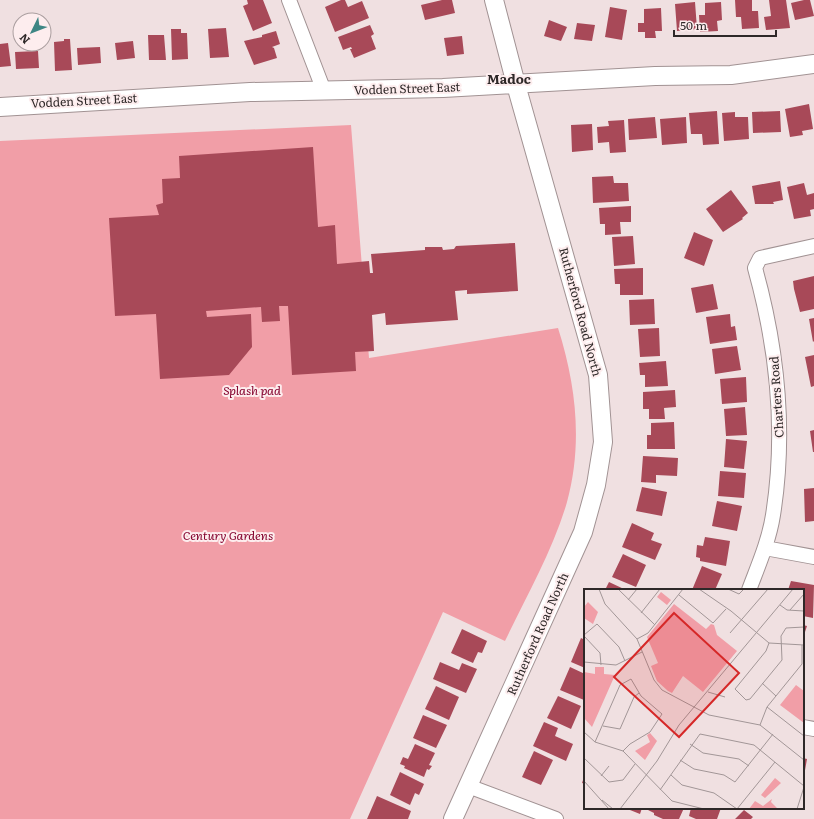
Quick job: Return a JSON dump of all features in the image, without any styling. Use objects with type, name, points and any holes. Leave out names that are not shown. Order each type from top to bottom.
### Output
[{"type":"street","points":[[289,0],[324,91]]},
{"type":"street","name":"Rutherford Road North","points":[[453,819],[583,532],[596,486],[603,442],[598,375],[494,0]]},
{"type":"street","name":"Vodden Street East","points":[[0,106],[250,92],[443,88],[655,76],[731,75],[814,64]]},
{"type":"street","name":"Charters Road","points":[[749,589],[764,548],[773,516],[780,444],[773,345],[755,268],[760,258],[814,246]]},
{"type":"street","points":[[764,548],[814,556]]},
{"type":"street","points":[[804,727],[814,729]]},
{"type":"street","points":[[468,786],[556,819]]},
{"type":"green space","name":"Century Gardens","points":[[351,125],[369,358],[558,328],[569,371],[575,414],[575,458],[572,480],[567,502],[555,537],[505,641],[443,612],[350,819],[0,819],[0,141]]},
{"type":"building","points":[[247,0],[263,0],[272,23],[253,31],[243,6],[248,4]]},
{"type":"building","points":[[341,0],[345,0],[348,7],[362,1],[369,18],[335,32],[325,7]]},
{"type":"building","points":[[442,0],[452,0],[455,13],[425,20],[421,5]]},
{"type":"building","points":[[735,0],[752,0],[752,11],[758,11],[759,28],[742,29],[741,17],[736,17]]},
{"type":"building","points":[[769,0],[786,0],[790,28],[766,30],[764,17],[771,16]]},
{"type":"building","points":[[810,0],[814,16],[795,20],[791,3]]},
{"type":"building","points":[[695,2],[697,29],[677,31],[675,4]]},
{"type":"building","points":[[721,2],[722,20],[717,21],[718,31],[700,32],[699,15],[705,15],[705,3]]},
{"type":"building","points":[[610,7],[627,10],[622,40],[605,37]]},
{"type":"building","points":[[661,8],[662,31],[655,31],[656,38],[645,38],[645,32],[638,32],[638,23],[644,23],[644,9]]},
{"type":"building","points":[[549,20],[567,27],[561,41],[544,36]]},
{"type":"building","points":[[577,23],[595,25],[592,41],[574,39]]},
{"type":"building","points":[[370,25],[374,34],[371,36],[376,49],[354,58],[350,49],[352,49],[351,47],[343,50],[338,37]]},
{"type":"building","points":[[226,28],[229,57],[210,58],[208,29]]},
{"type":"building","points":[[171,29],[181,29],[181,33],[187,33],[188,59],[172,60]]},
{"type":"building","points":[[276,31],[280,44],[272,47],[274,48],[277,58],[254,65],[244,41],[262,37],[262,35]]},
{"type":"building","points":[[148,35],[164,35],[166,60],[149,60]]},
{"type":"building","points":[[462,36],[464,54],[447,56],[444,38]]},
{"type":"building","points":[[64,39],[70,39],[72,70],[55,71],[54,42],[64,41]]},
{"type":"building","points":[[133,41],[135,58],[117,60],[115,43]]},
{"type":"building","points":[[8,43],[11,66],[0,67],[0,44]]},
{"type":"building","points":[[100,47],[101,63],[78,65],[77,48]]},
{"type":"building","points":[[15,52],[38,52],[39,68],[16,69]]},
{"type":"building","points":[[809,104],[813,129],[802,131],[803,135],[790,137],[785,109]]},
{"type":"building","points":[[717,111],[719,144],[703,145],[702,134],[691,134],[689,113]]},
{"type":"building","points":[[780,111],[781,132],[753,133],[752,112]]},
{"type":"building","points":[[735,112],[735,117],[748,117],[749,139],[724,141],[722,113]]},
{"type":"building","points":[[655,117],[657,138],[629,140],[628,119]]},
{"type":"building","points":[[686,117],[687,143],[662,145],[660,119]]},
{"type":"building","points":[[624,120],[626,152],[610,153],[609,142],[598,143],[597,127],[609,126],[608,121]]},
{"type":"building","points":[[592,124],[593,150],[572,152],[571,125]]},
{"type":"building","points":[[313,147],[318,227],[335,225],[337,264],[369,261],[370,273],[373,273],[371,254],[425,250],[425,247],[442,247],[443,250],[454,249],[456,246],[515,243],[518,291],[467,294],[467,290],[455,291],[458,320],[386,325],[385,313],[372,315],[374,351],[355,352],[356,371],[292,375],[288,306],[279,306],[280,321],[262,322],[261,307],[206,311],[207,317],[251,314],[252,347],[229,375],[160,379],[156,314],[115,316],[109,218],[159,215],[156,205],[163,203],[162,179],[180,178],[179,156]]},
{"type":"building","points":[[613,176],[614,183],[628,183],[629,201],[593,203],[592,177]]},
{"type":"building","points":[[780,181],[783,200],[773,202],[774,204],[755,204],[752,186]]},
{"type":"building","points":[[804,183],[807,195],[814,193],[814,209],[810,210],[811,216],[794,219],[787,187]]},
{"type":"building","points":[[731,190],[748,213],[742,218],[743,219],[723,232],[706,209]]},
{"type":"building","points":[[631,206],[631,222],[620,222],[621,234],[605,235],[605,224],[600,224],[599,208]]},
{"type":"building","points":[[694,232],[713,240],[704,266],[684,258]]},
{"type":"building","points":[[633,236],[635,264],[614,266],[612,237]]},
{"type":"building","points":[[643,268],[643,295],[620,295],[620,284],[615,284],[614,269]]},
{"type":"building","points":[[814,276],[814,309],[800,312],[793,281]]},
{"type":"building","points":[[713,284],[718,309],[696,313],[691,288]]},
{"type":"building","points":[[654,299],[655,324],[630,325],[629,300]]},
{"type":"building","points":[[730,314],[731,327],[735,326],[737,340],[710,344],[706,317]]},
{"type":"building","points":[[814,318],[814,341],[813,342],[809,319]]},
{"type":"building","points":[[659,328],[660,356],[640,357],[638,329]]},
{"type":"building","points":[[737,346],[741,370],[715,374],[712,349]]},
{"type":"building","points":[[814,355],[814,386],[811,387],[805,357]]},
{"type":"building","points":[[666,361],[668,386],[645,387],[645,375],[640,375],[639,363]]},
{"type":"building","points":[[746,377],[747,402],[722,404],[720,379]]},
{"type":"building","points":[[675,390],[676,407],[664,408],[665,419],[649,419],[649,409],[643,409],[643,392]]},
{"type":"building","points":[[745,407],[747,435],[726,436],[724,409]]},
{"type":"building","points":[[674,422],[675,449],[647,449],[647,435],[651,435],[651,423]]},
{"type":"building","points":[[814,430],[814,452],[813,452],[810,431]]},
{"type":"building","points":[[726,439],[747,441],[744,469],[724,467]]},
{"type":"building","points":[[643,456],[678,458],[677,476],[656,475],[656,483],[641,482]]},
{"type":"building","points":[[720,471],[746,473],[744,498],[718,496]]},
{"type":"building","points":[[642,487],[667,492],[662,516],[636,511]]},
{"type":"building","points":[[814,488],[814,521],[805,522],[804,489]]},
{"type":"building","points":[[717,501],[742,506],[737,531],[712,526]]},
{"type":"building","points":[[632,523],[654,533],[651,540],[662,544],[655,560],[622,547]]},
{"type":"building","points":[[705,537],[730,541],[726,566],[700,561],[700,558],[696,557],[697,545],[703,546]]},
{"type":"building","points":[[623,554],[646,565],[636,587],[612,577]]},
{"type":"building","points":[[702,566],[722,574],[715,589],[692,589]]},
{"type":"building","points":[[791,581],[814,585],[813,618],[804,616],[804,589],[788,589]]},
{"type":"building","points":[[609,582],[624,589],[606,589]]},
{"type":"building","points":[[804,625],[807,626],[804,635]]},
{"type":"building","points":[[462,629],[487,641],[482,653],[478,652],[473,663],[451,653]]},
{"type":"building","points":[[581,638],[584,640],[584,668],[571,662]]},
{"type":"building","points":[[440,662],[459,670],[462,663],[477,669],[466,693],[433,679]]},
{"type":"building","points":[[570,667],[584,674],[584,700],[560,690]]},
{"type":"building","points":[[436,686],[459,697],[449,720],[425,709]]},
{"type":"building","points":[[558,696],[581,706],[571,729],[547,718]]},
{"type":"building","points":[[423,715],[447,725],[436,748],[413,738]]},
{"type":"building","points":[[544,722],[558,728],[555,736],[573,744],[566,761],[533,746]]},
{"type":"building","points":[[415,744],[435,753],[429,765],[432,766],[429,770],[427,769],[424,777],[404,768],[405,766],[400,764],[403,757],[408,759]]},
{"type":"building","points":[[534,751],[553,760],[541,785],[522,777]]},
{"type":"building","points":[[804,758],[807,759],[804,776]]},
{"type":"building","points":[[400,772],[424,784],[419,795],[415,793],[410,805],[390,795]]},
{"type":"building","points":[[377,796],[411,811],[408,819],[367,819]]},
{"type":"building","points":[[628,809],[642,809],[640,814]]},
{"type":"building","points":[[684,809],[679,819],[663,819],[654,815],[654,813],[648,810]]},
{"type":"building","points":[[691,809],[721,809],[717,819],[696,819],[689,816]]},
{"type":"building","points":[[744,810],[753,817],[751,819],[735,819]]},
{"type":"district","name":"Madoc","points":[[509,79]]},
{"type":"park label","name":"Splash pad","points":[[252,391]]}]
